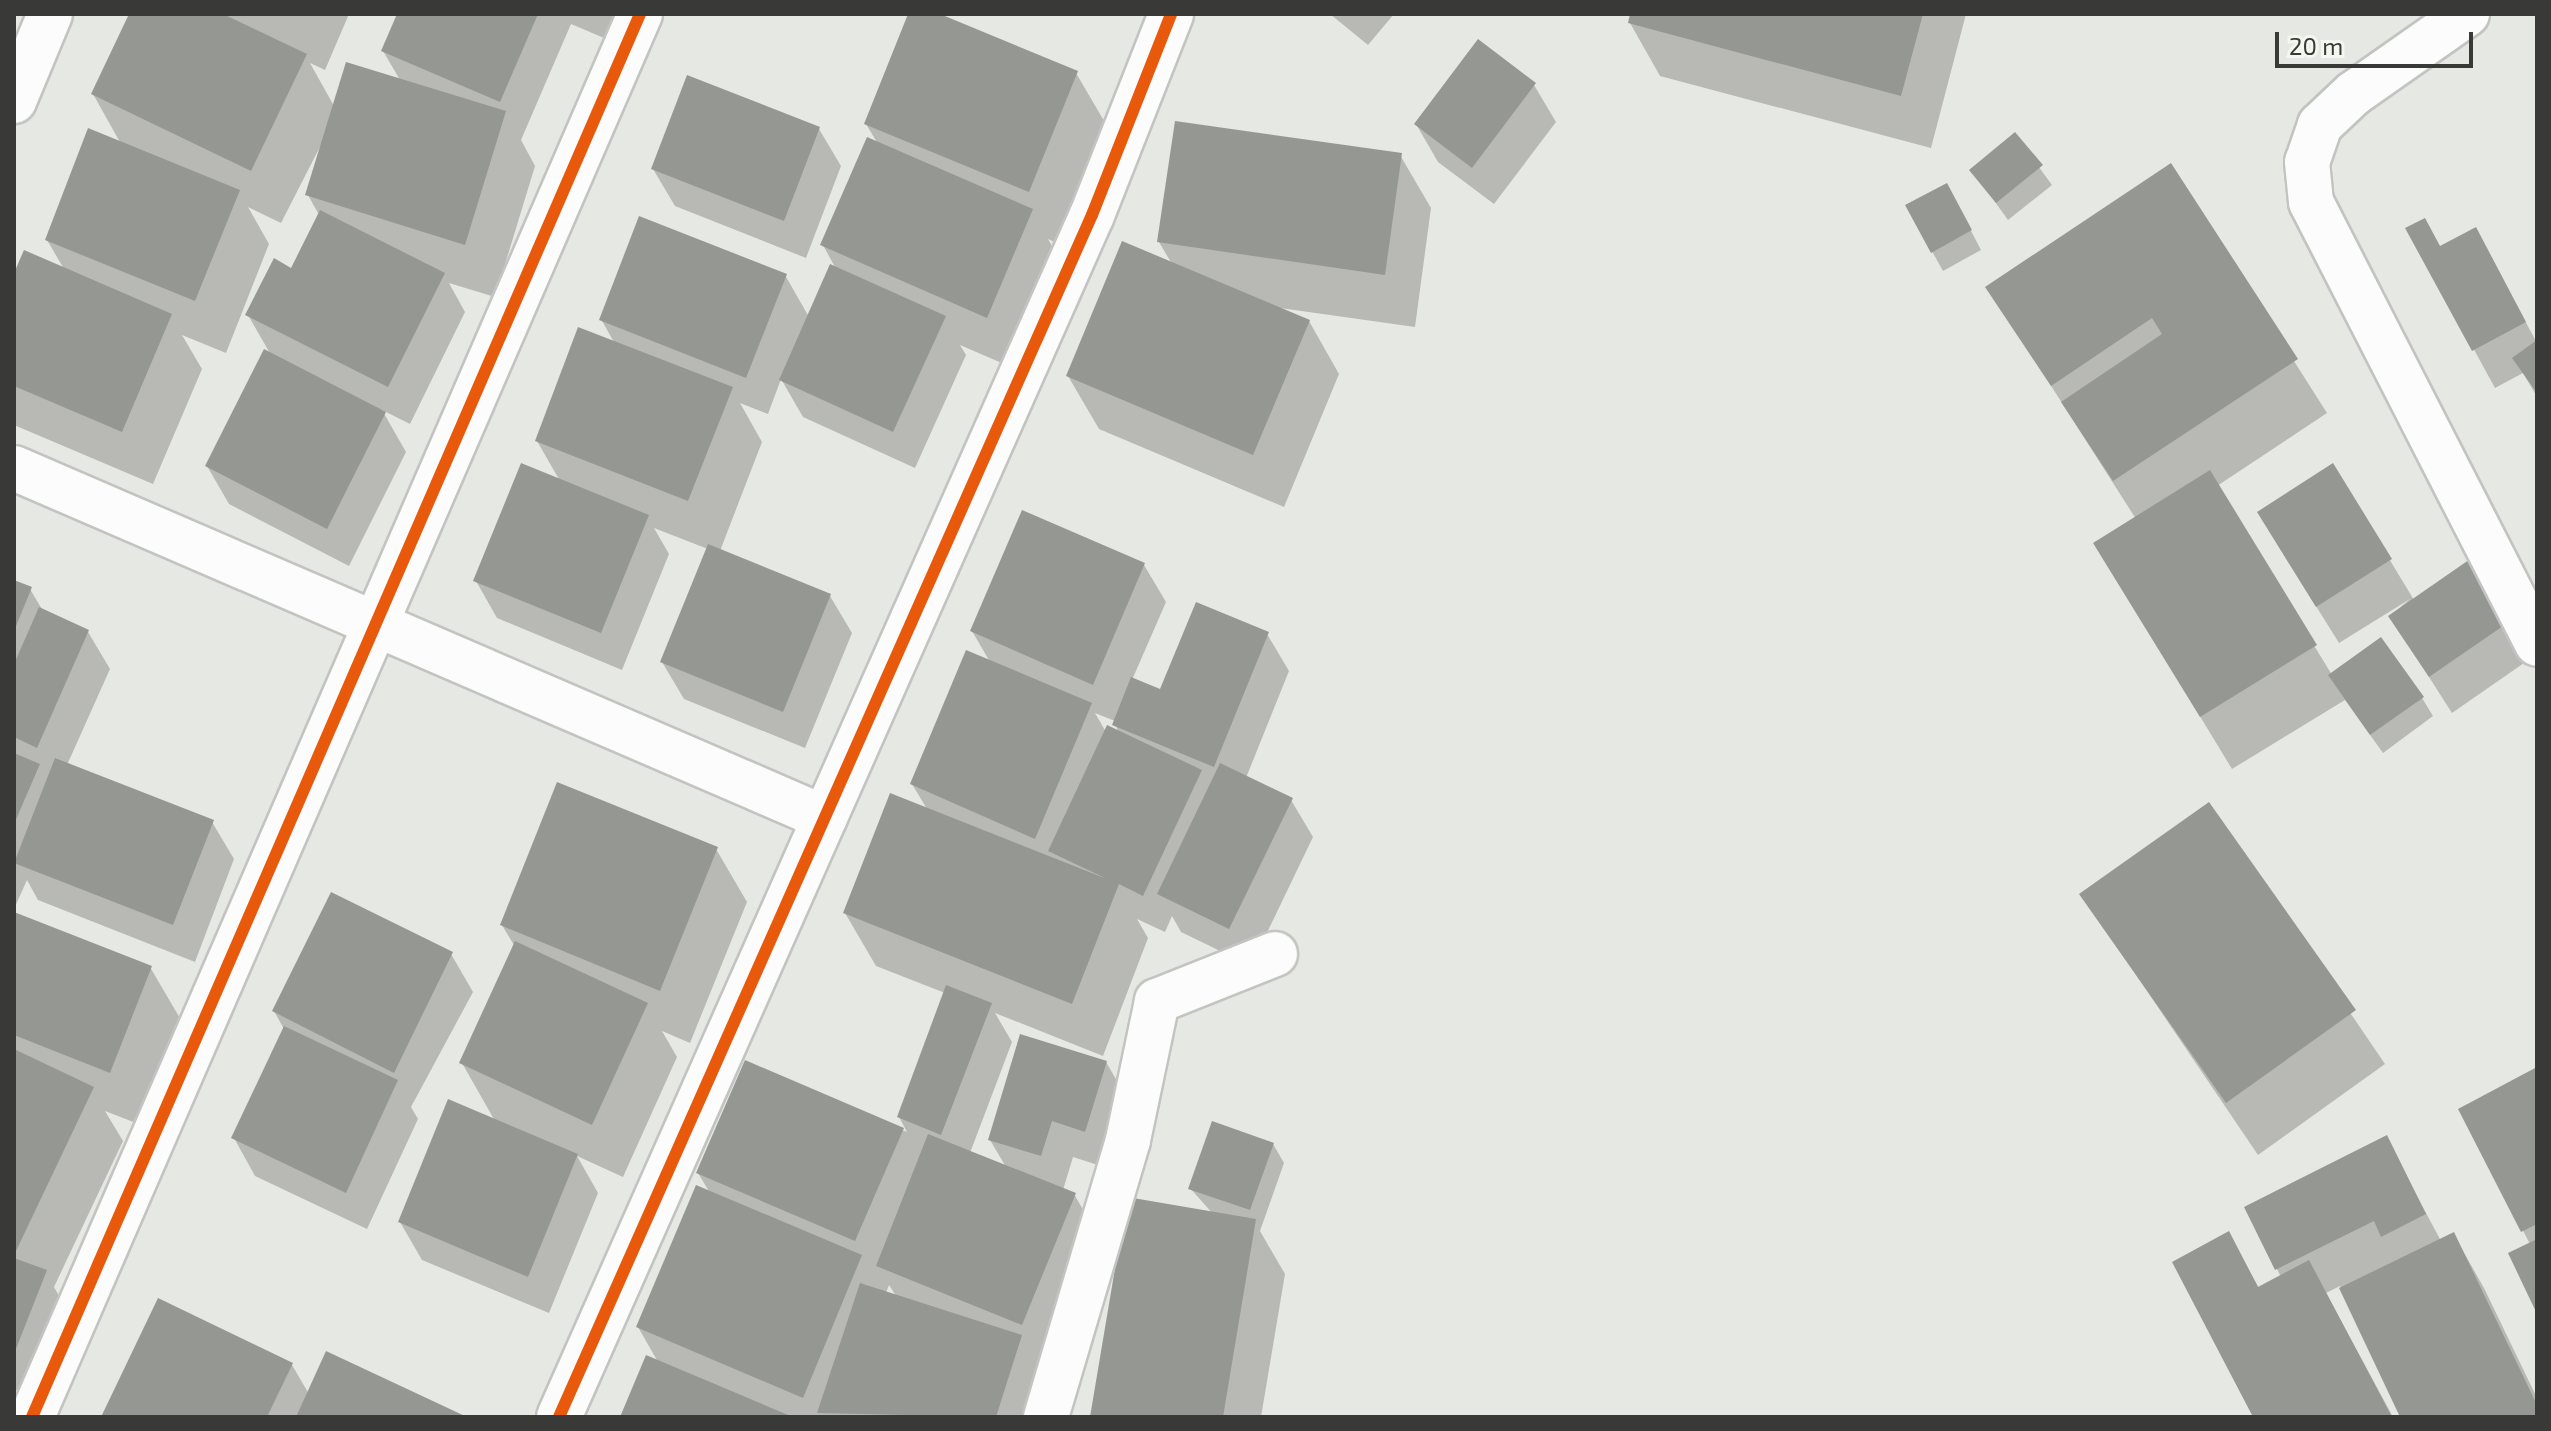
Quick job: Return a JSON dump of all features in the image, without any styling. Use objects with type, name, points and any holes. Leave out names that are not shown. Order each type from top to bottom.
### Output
[{"type":"street","points":[[14,101],[50,14]]},
{"type":"street","points":[[32,1417],[640,14]]},
{"type":"street","points":[[559,1417],[1092,215],[1171,14]]},
{"type":"street","points":[[2467,14],[2320,125],[2307,162],[2311,202],[2537,643]]},
{"type":"street","points":[[14,468],[374,626],[825,818]]},
{"type":"street","points":[[1046,1417],[1120,1169],[1157,1001],[1275,954]]},
{"type":"building","points":[[129,14],[223,14],[307,54],[251,171],[91,94]]},
{"type":"building","points":[[397,14],[538,14],[500,102],[381,51]]},
{"type":"building","points":[[908,14],[940,14],[1078,71],[1029,192],[864,124]]},
{"type":"building","points":[[1630,14],[1923,14],[1901,96],[1628,23]]},
{"type":"building","points":[[1478,39],[1536,83],[1472,168],[1414,124]]},
{"type":"building","points":[[346,62],[506,111],[465,245],[305,195]]},
{"type":"building","points":[[687,75],[820,127],[784,221],[651,169]]},
{"type":"building","points":[[1175,121],[1402,153],[1385,275],[1157,242]]},
{"type":"building","points":[[88,128],[240,190],[195,301],[45,240]]},
{"type":"building","points":[[2015,132],[2043,165],[1996,203],[1969,170]]},
{"type":"building","points":[[867,137],[1033,209],[987,318],[820,245]]},
{"type":"building","points":[[2171,163],[2298,359],[2113,481],[2061,402],[2162,334],[2152,318],[2051,386],[1985,287]]},
{"type":"building","points":[[1947,183],[1972,230],[1931,253],[1905,205]]},
{"type":"building","points":[[320,210],[445,273],[388,387],[245,315],[274,258],[291,268]]},
{"type":"building","points":[[639,216],[787,274],[746,378],[599,320]]},
{"type":"building","points":[[2425,218],[2440,246],[2476,227],[2526,322],[2472,351],[2405,228]]},
{"type":"building","points":[[1122,241],[1310,320],[1253,455],[1066,376]]},
{"type":"building","points":[[24,250],[172,314],[122,432],[14,386],[14,273]]},
{"type":"building","points":[[830,264],[946,316],[893,432],[779,380]]},
{"type":"building","points":[[578,327],[733,387],[688,501],[535,441]]},
{"type":"building","points":[[2537,340],[2537,393],[2512,358]]},
{"type":"building","points":[[264,349],[386,412],[327,529],[205,466]]},
{"type":"building","points":[[521,463],[649,515],[601,633],[473,581]]},
{"type":"building","points":[[2333,463],[2392,559],[2316,607],[2257,512]]},
{"type":"building","points":[[2210,470],[2317,645],[2200,717],[2093,543]]},
{"type":"building","points":[[1022,510],[1145,563],[1093,685],[970,631]]},
{"type":"building","points":[[708,544],[831,594],[783,712],[660,662]]},
{"type":"building","points":[[2476,555],[2519,615],[2429,677],[2388,616]]},
{"type":"building","points":[[14,580],[32,587],[14,631]]},
{"type":"building","points":[[1196,602],[1269,632],[1214,767],[1112,725],[1131,677],[1160,689]]},
{"type":"building","points":[[39,607],[89,630],[37,748],[14,737],[14,664]]},
{"type":"building","points":[[2381,637],[2424,697],[2370,735],[2328,675]]},
{"type":"building","points":[[966,650],[1092,703],[1035,839],[910,784]]},
{"type":"building","points":[[1107,725],[1202,770],[1143,896],[1119,884],[1072,1004],[843,913],[890,793],[1107,879],[1048,851]]},
{"type":"building","points":[[14,753],[40,764],[14,824]]},
{"type":"building","points":[[55,758],[214,820],[173,925],[14,863]]},
{"type":"building","points":[[1220,763],[1293,798],[1229,929],[1157,894]]},
{"type":"building","points":[[557,782],[718,847],[660,991],[500,925]]},
{"type":"building","points":[[2209,802],[2356,1010],[2226,1103],[2079,894]]},
{"type":"building","points":[[331,892],[453,952],[394,1073],[272,1011]]},
{"type":"building","points":[[14,912],[152,966],[110,1073],[14,1035]]},
{"type":"building","points":[[515,941],[648,1003],[592,1125],[459,1063]]},
{"type":"building","points":[[946,985],[992,1003],[941,1135],[897,1117]]},
{"type":"building","points":[[284,1026],[398,1080],[346,1193],[231,1138]]},
{"type":"building","points":[[1020,1034],[1107,1061],[1085,1132],[1052,1121],[1041,1156],[988,1140]]},
{"type":"building","points":[[14,1049],[94,1087],[16,1251],[14,1250]]},
{"type":"building","points":[[745,1060],[904,1128],[855,1241],[696,1173]]},
{"type":"building","points":[[2537,1067],[2537,1224],[2521,1232],[2458,1109]]},
{"type":"building","points":[[448,1099],[578,1154],[528,1277],[398,1222]]},
{"type":"building","points":[[1212,1121],[1274,1143],[1250,1210],[1188,1189]]},
{"type":"building","points":[[928,1134],[1076,1193],[1022,1325],[876,1266]]},
{"type":"building","points":[[2387,1135],[2426,1214],[2381,1237],[2374,1221],[2275,1270],[2244,1207]]},
{"type":"building","points":[[696,1185],[862,1255],[803,1398],[636,1327]]},
{"type":"building","points":[[1127,1197],[1256,1219],[1223,1417],[1090,1417]]},
{"type":"building","points":[[2229,1231],[2258,1287],[2309,1260],[2392,1417],[2253,1417],[2172,1262]]},
{"type":"building","points":[[2454,1232],[2537,1405],[2537,1417],[2400,1417],[2339,1288]]},
{"type":"building","points":[[2537,1239],[2537,1314],[2508,1253]]},
{"type":"building","points":[[14,1258],[47,1270],[14,1354]]},
{"type":"building","points":[[860,1283],[1022,1335],[996,1417],[817,1413]]},
{"type":"building","points":[[158,1298],[293,1363],[267,1417],[101,1417]]},
{"type":"building","points":[[326,1351],[467,1417],[296,1417]]},
{"type":"building","points":[[646,1355],[788,1415],[620,1417]]},
{"type":"cycle path","points":[[32,1417],[640,14]]},
{"type":"cycle path","points":[[559,1417],[1092,215],[1171,14]]}]
